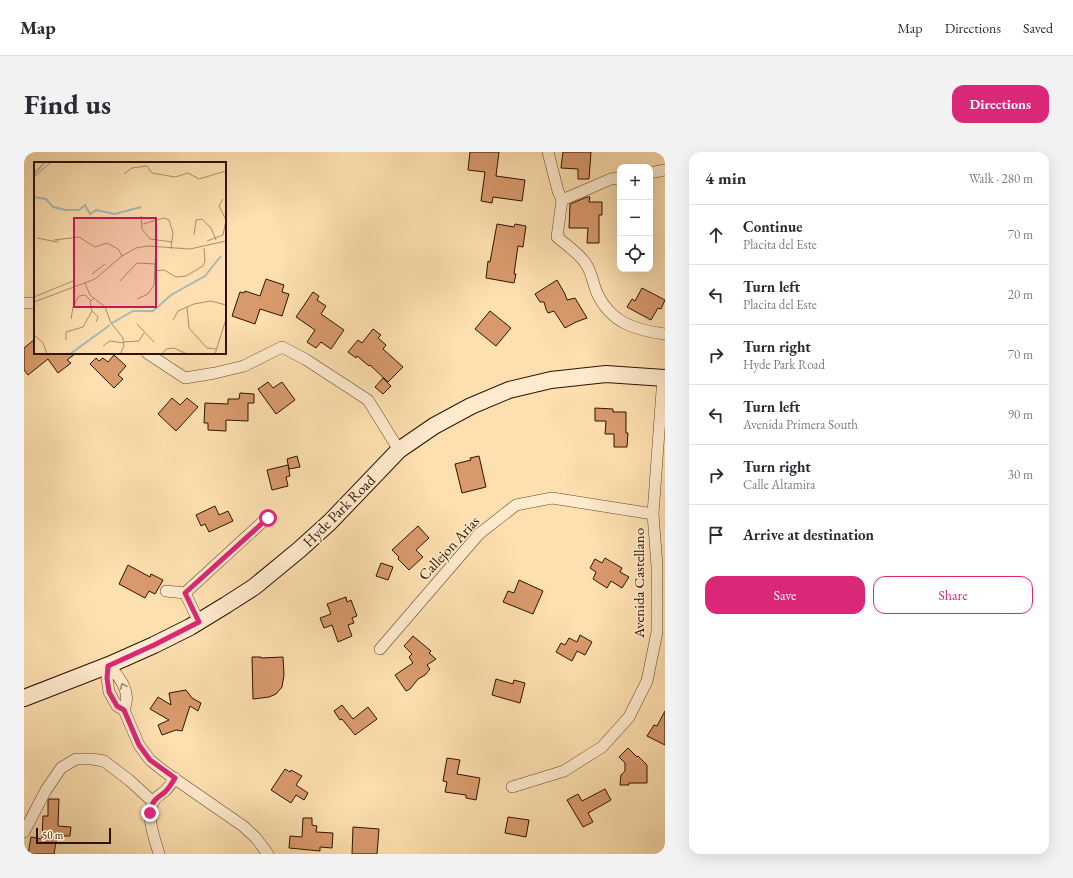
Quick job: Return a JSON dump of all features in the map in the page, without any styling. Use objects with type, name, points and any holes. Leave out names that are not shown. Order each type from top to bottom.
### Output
[{"type":"main road","name":"Hyde Park Road","points":[[24,698],[108,666],[154,645],[199,622],[226,606],[254,587],[299,550],[330,522],[399,450],[434,426],[471,406],[509,390],[551,380],[606,374],[664,378]]},
{"type":"street","points":[[548,152],[558,191],[562,200],[556,237],[586,264],[596,291],[605,306],[618,320],[642,331],[665,334]]},
{"type":"street","points":[[653,172],[665,170]]},
{"type":"street","points":[[562,200],[611,179],[617,178]]},
{"type":"street","points":[[149,354],[185,378],[244,366],[282,347],[304,359],[368,400],[399,450]]},
{"type":"street","name":"Avenida Castellano","points":[[512,787],[564,770],[602,747],[629,717],[647,681],[657,632],[661,566],[653,514],[664,378]]},
{"type":"street","name":"Callejon Arias","points":[[380,649],[479,534],[516,505],[552,498],[653,514]]},
{"type":"street","points":[[166,591],[185,593],[268,518]]},
{"type":"street","points":[[185,593],[199,622]]},
{"type":"street","points":[[108,666],[107,678],[109,692],[117,706],[124,710],[135,737],[144,753],[157,766],[243,826],[256,838],[268,854]]},
{"type":"street","points":[[108,666],[120,678],[126,690],[127,701],[124,710]]},
{"type":"street","points":[[24,832],[46,790],[61,768],[76,759],[104,761],[129,780],[153,802]]},
{"type":"street","points":[[159,854],[150,819],[150,813],[153,802],[168,788],[175,778]]},
{"type":"building","points":[[470,152],[499,152],[496,176],[525,180],[522,201],[493,197],[492,203],[481,201],[485,172],[468,170]]},
{"type":"building","points":[[563,152],[591,152],[589,179],[578,179],[578,169],[561,168]]},
{"type":"building","points":[[590,197],[589,202],[602,202],[602,215],[599,215],[599,243],[587,243],[588,228],[569,228],[570,204]]},
{"type":"building","points":[[497,224],[514,227],[515,224],[526,226],[523,247],[518,246],[514,283],[486,278],[488,261],[490,262]]},
{"type":"building","points":[[266,279],[284,285],[282,292],[289,294],[282,316],[260,309],[255,324],[232,316],[240,292],[244,293],[245,291],[260,296]]},
{"type":"building","points":[[557,280],[567,300],[575,298],[587,318],[565,328],[554,311],[548,313],[544,302],[540,302],[535,294]]},
{"type":"building","points":[[642,288],[665,300],[661,309],[658,308],[651,320],[627,307],[632,299],[635,301]]},
{"type":"building","points":[[313,292],[319,296],[317,300],[326,306],[321,314],[344,330],[331,349],[321,342],[316,348],[307,342],[315,330],[296,317]]},
{"type":"building","points":[[490,311],[511,328],[496,346],[475,329]]},
{"type":"building","points":[[373,329],[381,335],[378,338],[386,345],[383,349],[403,367],[388,382],[370,365],[369,366],[357,356],[356,358],[348,352],[358,340],[362,343]]},
{"type":"building","points":[[34,340],[34,354],[75,354],[67,360],[71,363],[58,373],[48,359],[28,375],[24,370],[24,348]]},
{"type":"building","points":[[114,355],[126,366],[118,375],[123,379],[114,388],[90,364],[96,358],[99,361],[103,358],[108,362]]},
{"type":"building","points":[[383,378],[391,386],[383,394],[375,387]]},
{"type":"building","points":[[268,382],[273,388],[282,382],[295,400],[276,414],[258,389]]},
{"type":"building","points":[[240,393],[254,394],[254,403],[248,403],[248,421],[226,420],[226,431],[208,430],[208,423],[204,423],[205,403],[228,404],[228,399],[239,399]]},
{"type":"building","points":[[172,398],[180,405],[187,398],[198,407],[176,431],[158,414]]},
{"type":"building","points":[[595,408],[613,409],[613,412],[626,412],[626,433],[628,433],[627,447],[614,447],[614,434],[605,434],[606,421],[595,421]]},
{"type":"building","points":[[297,456],[300,467],[289,469],[287,459]]},
{"type":"building","points":[[479,456],[486,487],[462,493],[455,464],[471,460],[470,458]]},
{"type":"building","points":[[288,465],[290,476],[286,477],[288,486],[272,490],[267,470]]},
{"type":"building","points":[[215,506],[219,515],[228,511],[233,521],[209,532],[205,524],[201,526],[196,515]]},
{"type":"building","points":[[418,526],[429,538],[416,550],[423,557],[409,570],[398,559],[399,557],[392,550]]},
{"type":"building","points":[[605,558],[622,568],[620,572],[629,577],[622,588],[611,581],[607,588],[593,579],[596,572],[590,568],[595,559],[602,563]]},
{"type":"building","points":[[381,563],[393,567],[388,580],[376,576]]},
{"type":"building","points":[[128,565],[150,577],[151,574],[163,580],[155,594],[149,591],[145,598],[119,584]]},
{"type":"building","points":[[519,580],[543,591],[533,614],[503,602],[508,591],[514,593]]},
{"type":"building","points":[[346,597],[347,602],[351,600],[357,616],[352,618],[354,623],[348,625],[352,636],[338,642],[332,625],[324,628],[320,618],[331,614],[327,604]]},
{"type":"building","points":[[580,635],[592,642],[585,655],[577,651],[572,661],[556,652],[561,643],[565,645],[569,638],[577,642]]},
{"type":"building","points":[[413,636],[431,651],[429,653],[436,659],[427,665],[430,669],[425,675],[418,679],[410,689],[406,691],[395,675],[413,663],[409,657],[412,654],[404,646]]},
{"type":"building","points":[[252,657],[283,657],[284,675],[282,687],[276,694],[269,697],[253,699]]},
{"type":"building","points":[[496,679],[513,684],[514,680],[525,683],[520,703],[492,695]]},
{"type":"building","points":[[186,690],[192,698],[201,703],[198,711],[190,706],[182,731],[176,730],[162,735],[158,725],[169,720],[150,709],[158,697],[171,705],[169,693]]},
{"type":"building","points":[[342,705],[353,719],[368,707],[377,719],[355,735],[342,719],[340,720],[334,711]]},
{"type":"building","points":[[665,711],[665,745],[647,736],[654,725],[657,726]]},
{"type":"building","points":[[628,748],[647,765],[647,783],[629,783],[629,785],[620,785],[621,775],[625,771],[625,763],[619,757]]},
{"type":"building","points":[[447,758],[460,760],[457,774],[480,778],[476,800],[466,798],[466,795],[445,792],[447,782],[443,781]]},
{"type":"building","points":[[285,769],[290,772],[291,770],[302,776],[296,785],[308,793],[304,800],[296,795],[291,803],[271,790]]},
{"type":"building","points":[[605,789],[611,800],[588,813],[593,822],[583,827],[567,800],[578,794],[582,801]]},
{"type":"building","points":[[49,799],[59,799],[58,826],[71,827],[70,836],[57,836],[54,854],[28,854],[31,837],[42,839],[43,816],[48,816]]},
{"type":"building","points":[[508,817],[529,820],[526,837],[505,833]]},
{"type":"building","points":[[303,818],[312,818],[312,825],[317,826],[316,832],[333,833],[332,848],[320,847],[320,851],[289,848],[290,836],[302,837]]},
{"type":"building","points":[[353,827],[379,829],[377,854],[352,854]]},
{"type":"route","points":[[150,813],[153,802],[168,788],[175,778],[150,760],[139,745],[124,710],[117,706],[109,692],[107,678],[108,666],[134,655],[199,622],[185,593],[268,518]]}]
